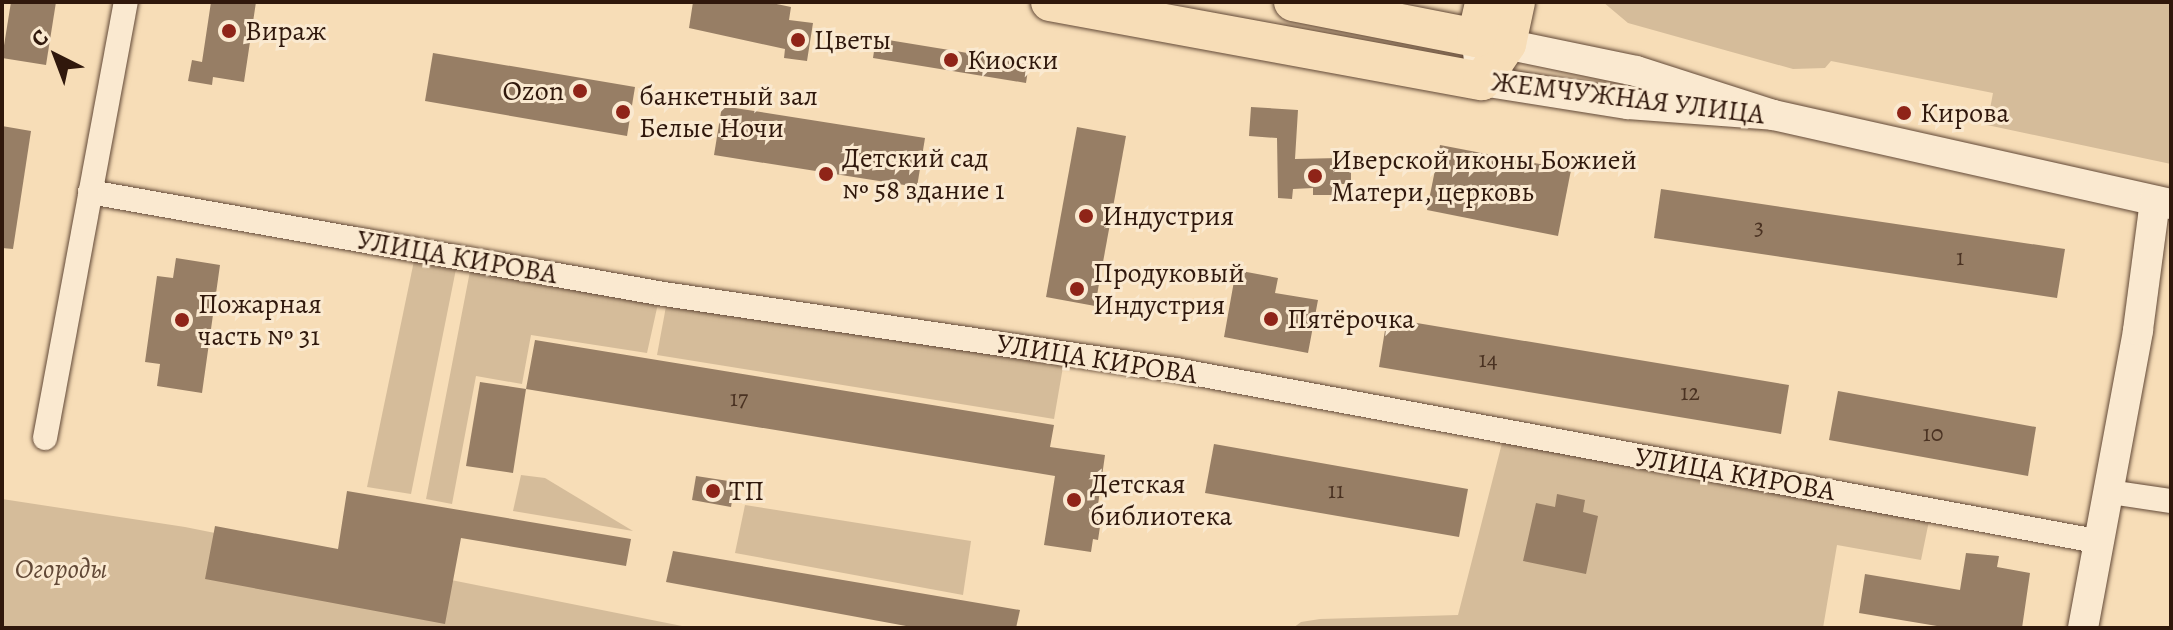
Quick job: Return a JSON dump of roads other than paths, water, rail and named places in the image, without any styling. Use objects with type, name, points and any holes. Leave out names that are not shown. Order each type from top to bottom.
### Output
[{"type":"main road","name":"ЖЕМЧУЖНАЯ УЛИЦА","points":[[1050,2],[1482,81]]},
{"type":"main road","name":"ЖЕМЧУЖНАЯ УЛИЦА","points":[[1293,2],[1396,21],[1489,28]]},
{"type":"main road","points":[[1482,81],[1489,28],[1516,2]]},
{"type":"main road","points":[[1384,63],[1407,45],[1406,33],[1396,21]]},
{"type":"street","points":[[45,438],[126,2]]},
{"type":"street","points":[[1489,28],[1773,115]]},
{"type":"street","name":"ЖЕМЧУЖНАЯ УЛИЦА","points":[[1482,81],[1628,104],[1773,115],[2163,202]]},
{"type":"street","name":"УЛИЦА КИРОВА","points":[[90,192],[664,294],[1176,370],[2101,542]]},
{"type":"street","points":[[2083,628],[2163,202]]},
{"type":"street","points":[[2110,492],[2171,501]]},
{"type":"place","name":"Вираж","points":[[229,31]]},
{"type":"place","name":"Цветы","points":[[798,40]]},
{"type":"place","name":"Киоски","points":[[951,60]]},
{"type":"place","name":"Ozon","points":[[580,91]]},
{"type":"place","name":"банкетный зал Белые Ночи","points":[[623,112]]},
{"type":"place","name":"Кирова","points":[[1904,113]]},
{"type":"place","name":"Детский сад № 58 здание 1","points":[[826,174]]},
{"type":"place","name":"Иверской иконы Божией Матери, церковь","points":[[1315,176]]},
{"type":"place","name":"Индустрия","points":[[1086,216]]},
{"type":"place","name":"Продуковый Индустрия","points":[[1077,289]]},
{"type":"place","name":"Пятёрочка","points":[[1271,319]]},
{"type":"place","name":"Пожарная часть № 31","points":[[182,320]]},
{"type":"place","name":"ТП","points":[[713,491]]},
{"type":"place","name":"Детская библиотека","points":[[1074,500]]},
{"type":"park label","name":"Огороды","points":[[61,569]]}]
